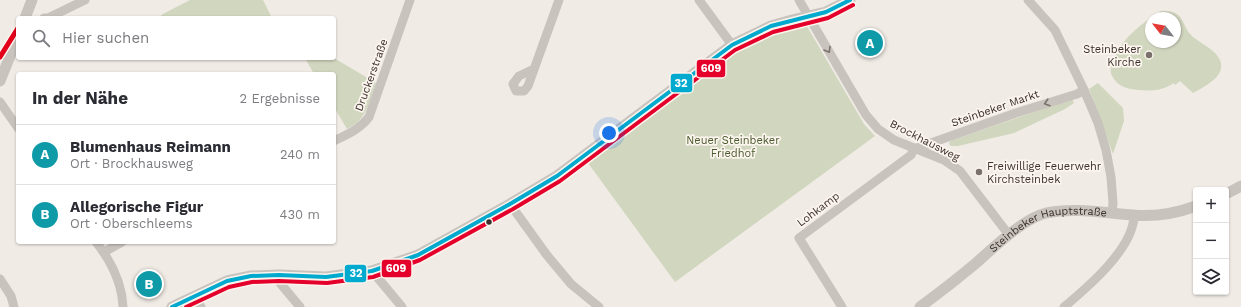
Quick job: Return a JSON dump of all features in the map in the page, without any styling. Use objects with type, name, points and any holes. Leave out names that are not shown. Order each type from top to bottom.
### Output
[{"type":"street","points":[[26,16],[32,0]]},
{"type":"street","points":[[52,16],[85,0]]},
{"type":"street","name":"Druckerstraße","points":[[336,140],[356,130],[369,117],[410,0]]},
{"type":"street","points":[[534,69],[559,0]]},
{"type":"street","points":[[699,0],[732,45]]},
{"type":"street","name":"Brockhausweg","points":[[799,0],[866,115],[878,129],[894,140],[944,160],[960,171],[1009,235]]},
{"type":"street","points":[[172,307],[227,281],[251,276],[326,277],[372,271],[418,255],[557,176],[732,45],[771,26],[826,12],[850,0]]},
{"type":"street","points":[[1028,0],[1054,30],[1084,90],[1098,123],[1106,150],[1113,196],[1112,213]]},
{"type":"street","points":[[0,81],[16,41]]},
{"type":"street","name":"Steinbeker Markt","points":[[914,149],[1016,113],[1077,94],[1084,90]]},
{"type":"street","points":[[0,102],[16,125]]},
{"type":"street","name":"Lohkamp","points":[[842,307],[799,238],[911,154],[914,149]]},
{"type":"street","points":[[1229,192],[1241,186]]},
{"type":"street","points":[[510,204],[546,254],[571,284],[599,307]]},
{"type":"street","name":"Steinbeker Hauptstraße","points":[[920,307],[948,286],[1009,235],[1025,223],[1044,213],[1070,210],[1134,215],[1168,213],[1193,207]]},
{"type":"street","points":[[1064,307],[1103,272],[1117,254],[1131,233],[1134,224],[1134,215]]},
{"type":"street","points":[[98,244],[104,252],[118,278],[122,293],[123,307]]},
{"type":"street","points":[[104,252],[118,244]]},
{"type":"street","points":[[372,271],[402,307]]},
{"type":"street","points":[[279,276],[280,283],[300,307]]},
{"type":"street","points":[[0,279],[11,296],[14,307]]},
{"type":"street","points":[[194,296],[201,307]]},
{"type":"green space","points":[[190,0],[263,0],[271,16],[161,16]]},
{"type":"green space","points":[[1161,11],[1172,12],[1160,12]]},
{"type":"green space","points":[[1181,19],[1192,36],[1215,53],[1220,60],[1220,72],[1211,82],[1193,93],[1180,81],[1175,85],[1174,83],[1157,90],[1138,90],[1121,86],[1116,82],[1111,74],[1112,64],[1116,53],[1132,33],[1145,23],[1145,48],[1181,48]]},
{"type":"green space","name":"Neuer Steinbeker Friedhof","points":[[805,23],[864,124],[875,136],[675,282],[588,163],[683,89],[743,46],[759,37],[781,29]]},
{"type":"green space","points":[[336,59],[376,83],[366,110],[354,125],[347,129],[336,110],[336,72],[313,72],[306,60]]},
{"type":"green space","points":[[1098,83],[1123,108],[1124,121],[1113,154],[1089,89]]},
{"type":"green space","points":[[1072,99],[1074,103],[1065,109],[1014,133],[958,146],[951,146],[949,144],[950,141]]},
{"type":"transit line","name":"32","points":[[172,307],[227,281],[251,276],[279,275],[326,277],[372,271],[418,255],[557,176],[732,45],[771,26],[826,12],[850,0]]},
{"type":"transit line","name":"609","points":[[186,307],[229,287],[252,282],[279,281],[327,283],[373,277],[420,260],[513,209],[560,181],[735,50],[773,32],[828,18],[853,5]]},
{"type":"transit line","points":[[0,57],[16,31]]},
{"type":"place","name":"Blumenhaus Reimann","points":[[870,43]]},
{"type":"place","name":"Steinbeker Kirche","points":[[1149,55]]},
{"type":"place","name":"Freiwillige Feuerwehr Kirchsteinbek","points":[[979,172]]},
{"type":"place","name":"Allegorische Figur","points":[[149,284]]}]
